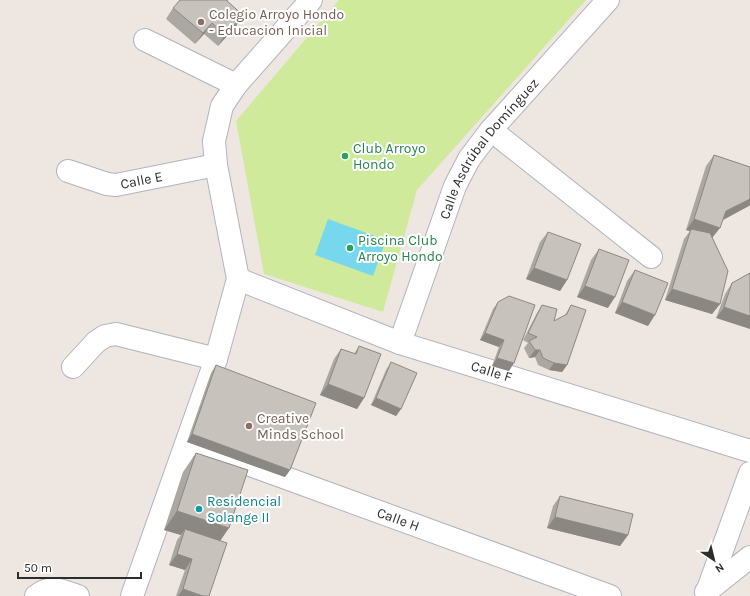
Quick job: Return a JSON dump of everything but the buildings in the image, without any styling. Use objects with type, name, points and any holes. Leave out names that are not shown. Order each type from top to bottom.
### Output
[{"type":"street","points":[[132,596],[216,359],[238,279],[216,166],[214,141],[222,106],[236,86],[311,0]]},
{"type":"street","name":"Calle Asdrúbal Domínguez","points":[[400,343],[455,186],[469,159],[491,130],[608,0]]},
{"type":"street","points":[[145,40],[236,86]]},
{"type":"street","points":[[491,130],[651,257]]},
{"type":"street","name":"Calle E","points":[[68,171],[116,185],[216,166]]},
{"type":"street","name":"Calle F","points":[[238,279],[400,343],[750,451]]},
{"type":"street","points":[[73,367],[96,342],[105,336],[116,334],[216,359]]},
{"type":"street","name":"Calle H","points":[[187,442],[610,596]]},
{"type":"street","points":[[704,594],[750,473]]},
{"type":"street","points":[[704,594],[750,557]]},
{"type":"street","points":[[36,596],[51,589],[78,596]]},
{"type":"green space","name":"Club Arroyo Hondo","points":[[339,0],[586,0],[417,190],[383,312],[264,274],[236,121]]},
{"type":"water","name":"Piscina Club Arroyo Hondo","points":[[328,219],[386,240],[373,276],[315,255]]},
{"type":"place","name":"Colegio Arroyo Hondo - Educacion Inicial","points":[[201,22]]},
{"type":"place","name":"Club Arroyo Hondo","points":[[345,156]]},
{"type":"place","name":"Piscina Club Arroyo Hondo","points":[[350,248]]},
{"type":"place","name":"Creative Minds School","points":[[249,426]]},
{"type":"place","name":"Residencial Solange II","points":[[199,509]]}]
